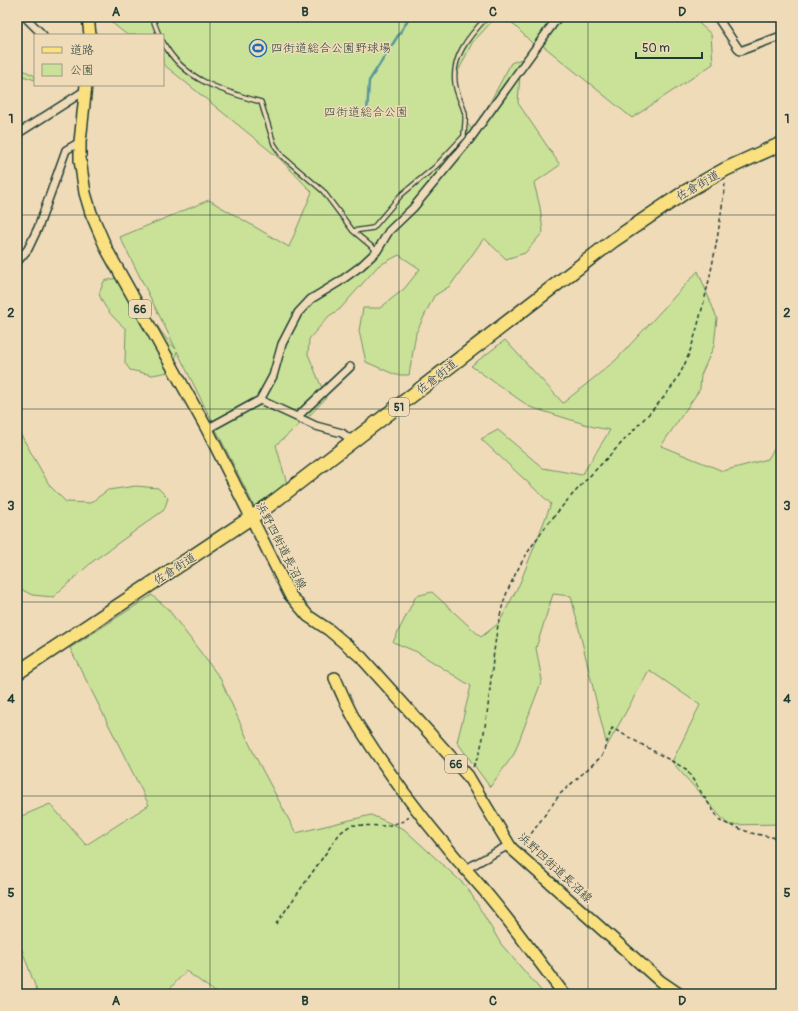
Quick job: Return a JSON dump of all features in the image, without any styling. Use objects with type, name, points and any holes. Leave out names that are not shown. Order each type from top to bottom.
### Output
[{"type":"highway","name":"佐倉街道","points":[[17,673],[251,519],[354,442],[614,240],[685,192],[726,169],[781,144]]},
{"type":"main road","points":[[88,17],[90,34]]},
{"type":"main road","name":"浜野四街道長沼線","points":[[86,88],[80,142],[80,160],[85,193],[102,239],[207,430],[290,595],[308,616],[346,643],[361,657],[468,776],[509,844],[660,980],[679,994]]},
{"type":"main road","points":[[335,678],[358,725],[417,810],[464,870],[482,889],[564,994]]},
{"type":"street","points":[[25,17],[42,34]]},
{"type":"street","points":[[207,430],[260,400],[273,376],[282,344],[298,313],[311,299],[339,282],[361,266],[377,251],[389,231],[413,208],[470,139],[558,17]]},
{"type":"street","points":[[717,17],[740,51],[781,36]]},
{"type":"street","points":[[17,134],[86,88]]},
{"type":"street","points":[[17,262],[28,248],[38,228],[66,150],[80,142]]},
{"type":"street","points":[[297,417],[350,367]]},
{"type":"street","points":[[260,400],[316,426],[342,433],[354,442]]},
{"type":"street","points":[[464,870],[509,844]]},
{"type":"lane","points":[[152,17],[159,34]]},
{"type":"lane","points":[[353,232],[373,228],[401,194],[435,167],[464,136],[465,115],[455,86],[455,68],[459,54],[468,38],[487,17]]},
{"type":"lane","points":[[164,43],[178,63],[198,80],[220,90],[261,102],[274,144],[282,156],[323,191],[353,232],[377,251]]},
{"type":"path","points":[[468,776],[478,758],[484,736],[499,623],[507,591],[521,565],[551,520],[654,408],[678,378],[694,339],[710,277],[720,227],[726,169]]},
{"type":"path","points":[[518,853],[560,794],[602,756],[612,728],[686,769],[720,821],[750,833],[781,839]]},
{"type":"path","points":[[276,924],[340,833],[351,825],[387,826],[404,821],[417,810]]},
{"type":"green space","name":"四街道総合公園","points":[[105,17],[496,17],[472,43],[455,78],[467,123],[474,132],[511,63],[521,59],[518,103],[560,165],[534,183],[540,207],[543,232],[525,253],[506,259],[484,238],[450,286],[434,296],[416,333],[409,375],[396,375],[366,362],[359,331],[363,308],[380,308],[404,289],[420,269],[399,255],[378,266],[340,309],[329,316],[309,339],[308,354],[326,398],[310,415],[276,445],[287,484],[254,506],[177,351],[175,362],[169,372],[152,375],[130,370],[125,363],[126,329],[110,313],[99,294],[104,281],[121,277],[136,294],[161,332],[176,349],[120,237],[209,200],[289,247],[312,192],[280,159],[164,65],[164,34],[126,34]]},
{"type":"green space","points":[[506,17],[692,17],[711,34],[713,64],[632,118],[541,44],[537,48]]},
{"type":"green space","points":[[17,67],[34,76],[34,80],[17,74]]},
{"type":"green space","points":[[698,271],[717,318],[714,346],[701,375],[700,389],[661,446],[723,471],[768,459],[781,437],[781,824],[728,825],[672,762],[700,705],[649,670],[607,746],[571,596],[553,594],[536,648],[542,680],[514,754],[490,787],[457,742],[471,686],[417,652],[393,642],[416,596],[432,592],[481,637],[499,623],[520,583],[551,504],[481,439],[498,430],[543,468],[582,475],[610,430],[594,427],[530,407],[471,366],[505,340],[563,403],[616,360]]},
{"type":"green space","points":[[17,428],[50,486],[66,502],[90,503],[108,490],[136,486],[158,488],[168,498],[164,510],[92,562],[53,597],[32,595],[17,587]]},
{"type":"green space","points":[[152,595],[168,609],[220,678],[255,756],[296,833],[371,815],[404,829],[467,887],[501,944],[544,994],[218,994],[186,971],[165,994],[38,994],[17,936],[17,818],[50,804],[86,845],[149,805],[70,648]]},
{"type":"waterway","points":[[364,117],[367,114],[369,81],[410,17]]},
{"type":"place","name":"四街道総合公園野球場","points":[[258,48]]}]
